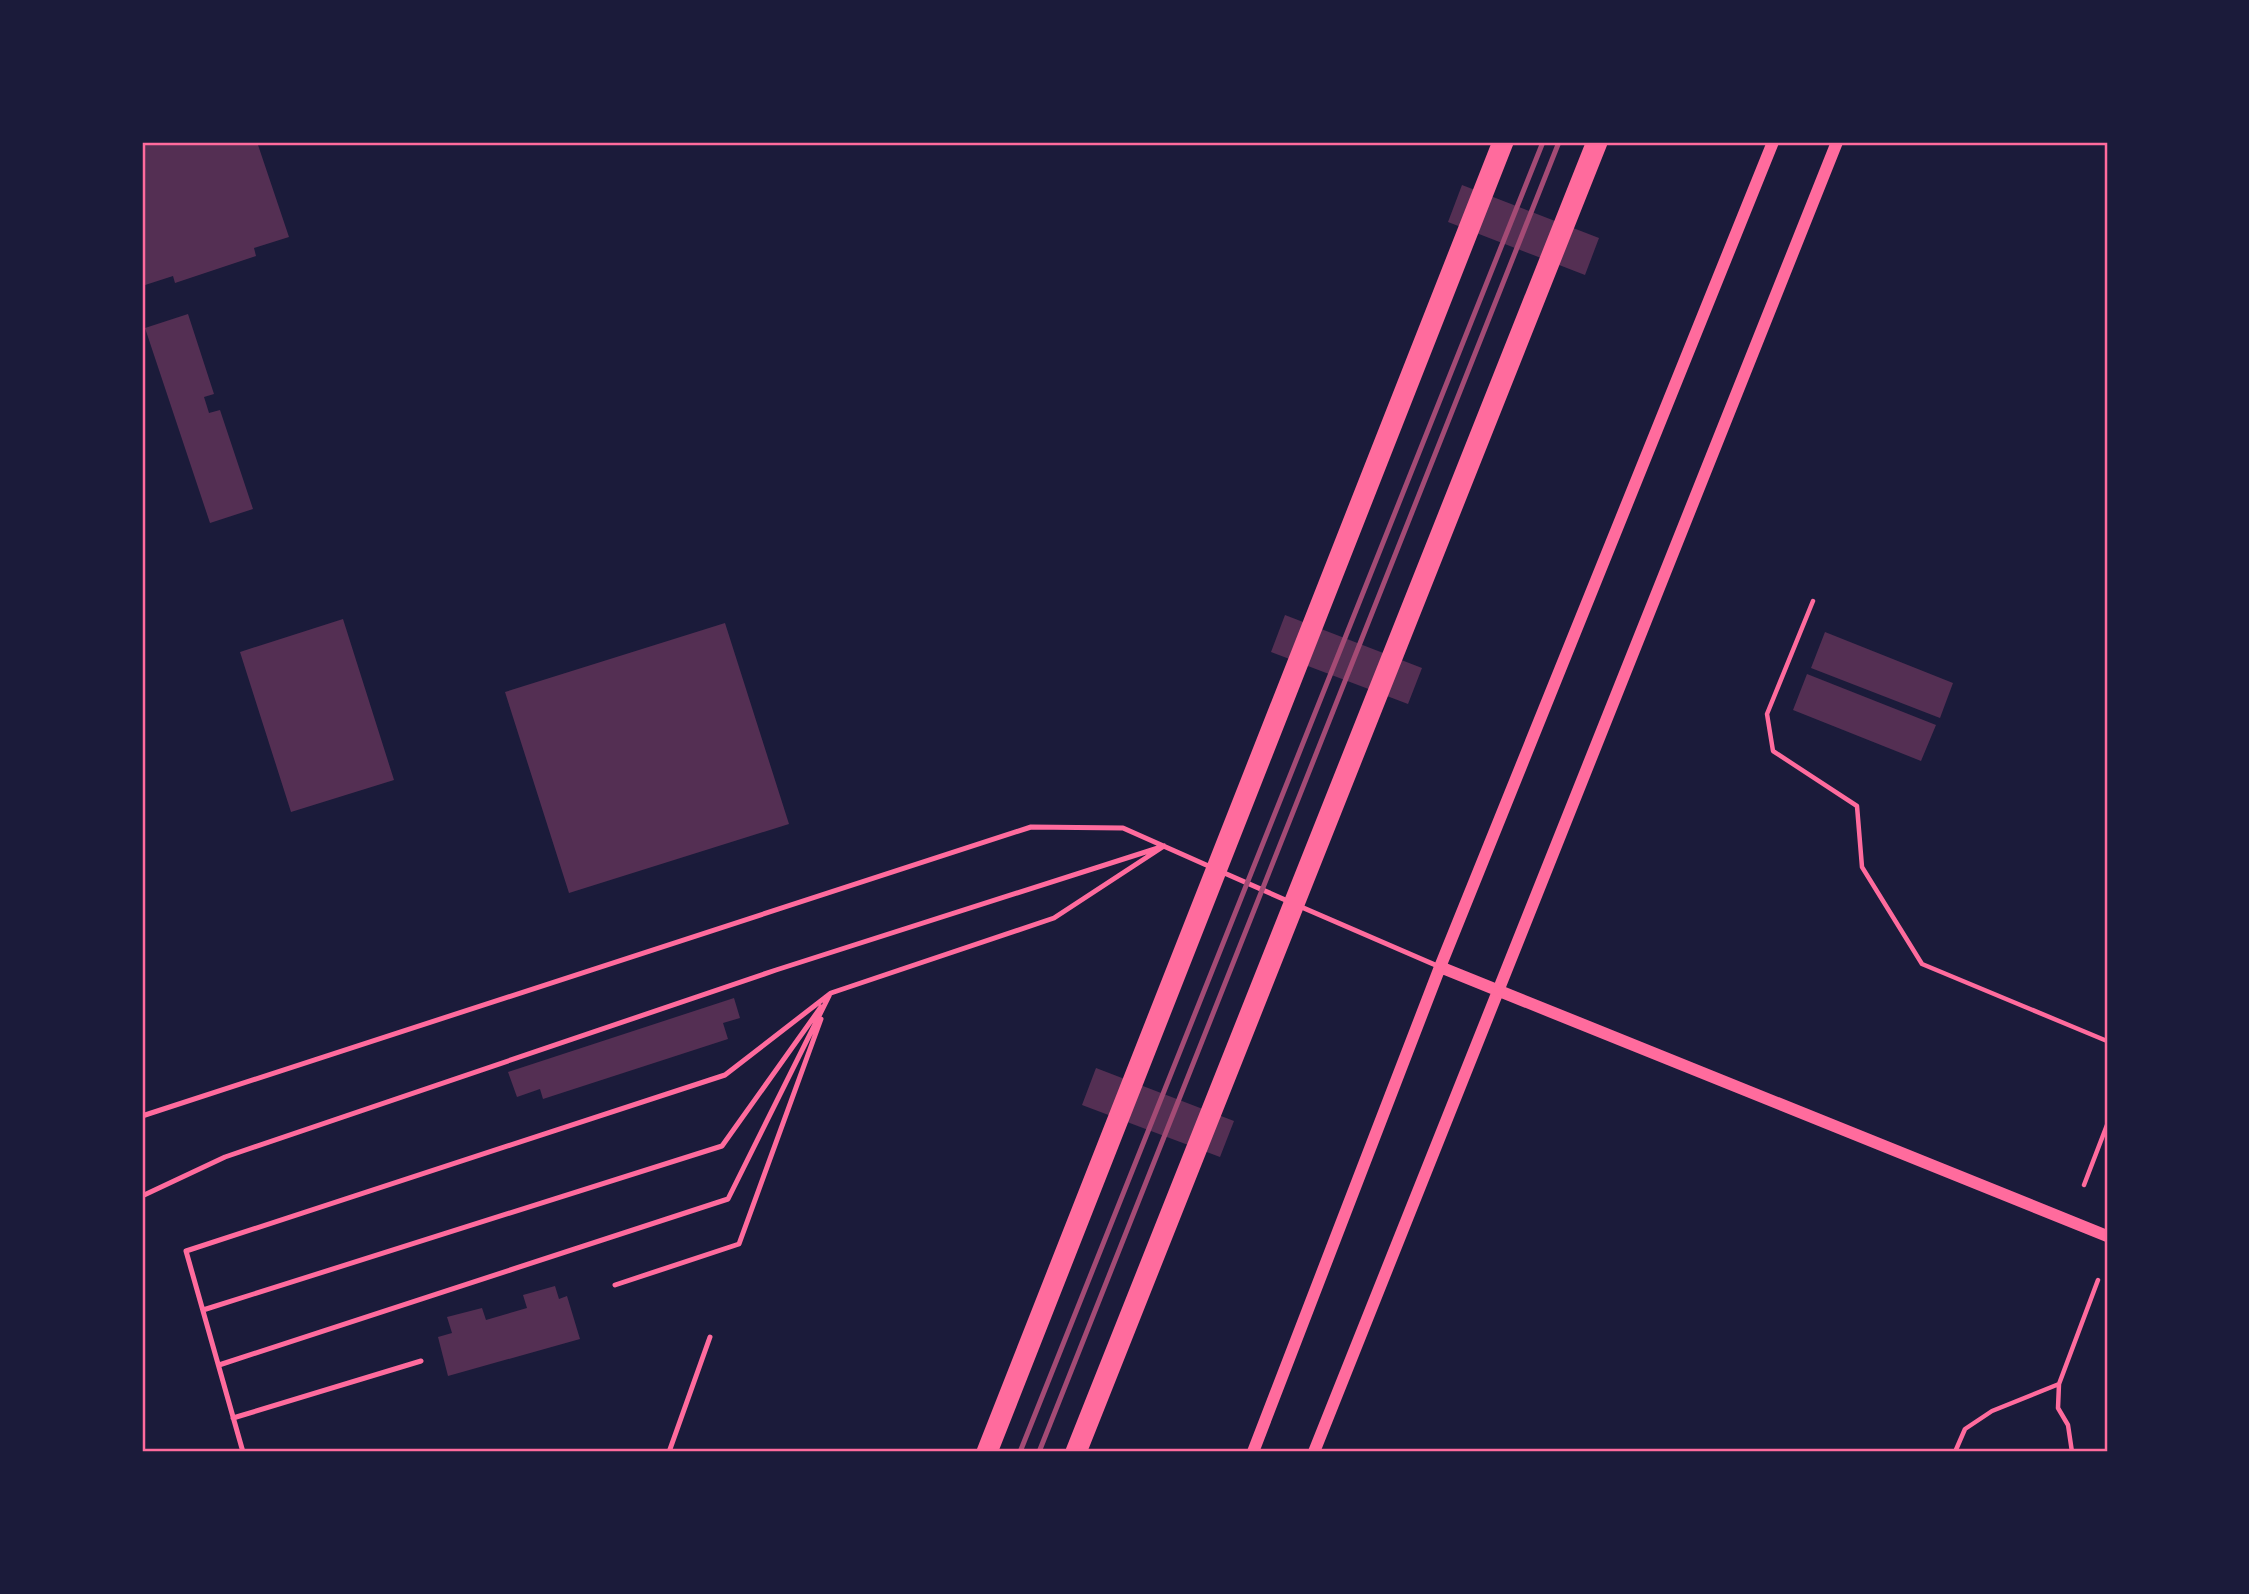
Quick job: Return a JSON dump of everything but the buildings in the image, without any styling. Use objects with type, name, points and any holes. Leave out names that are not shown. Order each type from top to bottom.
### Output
[{"type":"highway","points":[[987,1452],[1503,142]]},
{"type":"highway","points":[[1076,1452],[1597,142]]},
{"type":"street","points":[[1253,1452],[1440,967],[1773,142]]},
{"type":"street","points":[[1314,1452],[1837,142]]},
{"type":"street","points":[[1440,967],[2107,1236]]},
{"type":"lane","points":[[142,1116],[1031,827],[1123,828],[1440,967]]},
{"type":"lane","points":[[243,1452],[187,1251],[724,1075],[831,993],[1054,918],[1164,846]]},
{"type":"lane","points":[[142,1196],[238,1152],[776,970],[1164,846]]},
{"type":"lane","points":[[615,1285],[739,1244],[831,993]]},
{"type":"lane","points":[[203,1310],[722,1146],[831,993]]},
{"type":"lane","points":[[219,1365],[728,1199],[831,993]]},
{"type":"lane","points":[[669,1452],[710,1337]]},
{"type":"lane","points":[[233,1418],[421,1361]]},
{"type":"path","points":[[1813,601],[1767,714],[1773,751],[1857,806],[1863,867],[1922,964],[2107,1041]]},
{"type":"path","points":[[2084,1185],[2107,1125]]},
{"type":"path","points":[[2071,1452],[2068,1425],[2058,1408],[2059,1384],[2098,1280]]},
{"type":"path","points":[[1955,1452],[1965,1429],[1993,1411],[2059,1384]]},
{"type":"railway","points":[[1020,1452],[1543,142]]},
{"type":"railway","points":[[1039,1452],[1559,142]]}]
